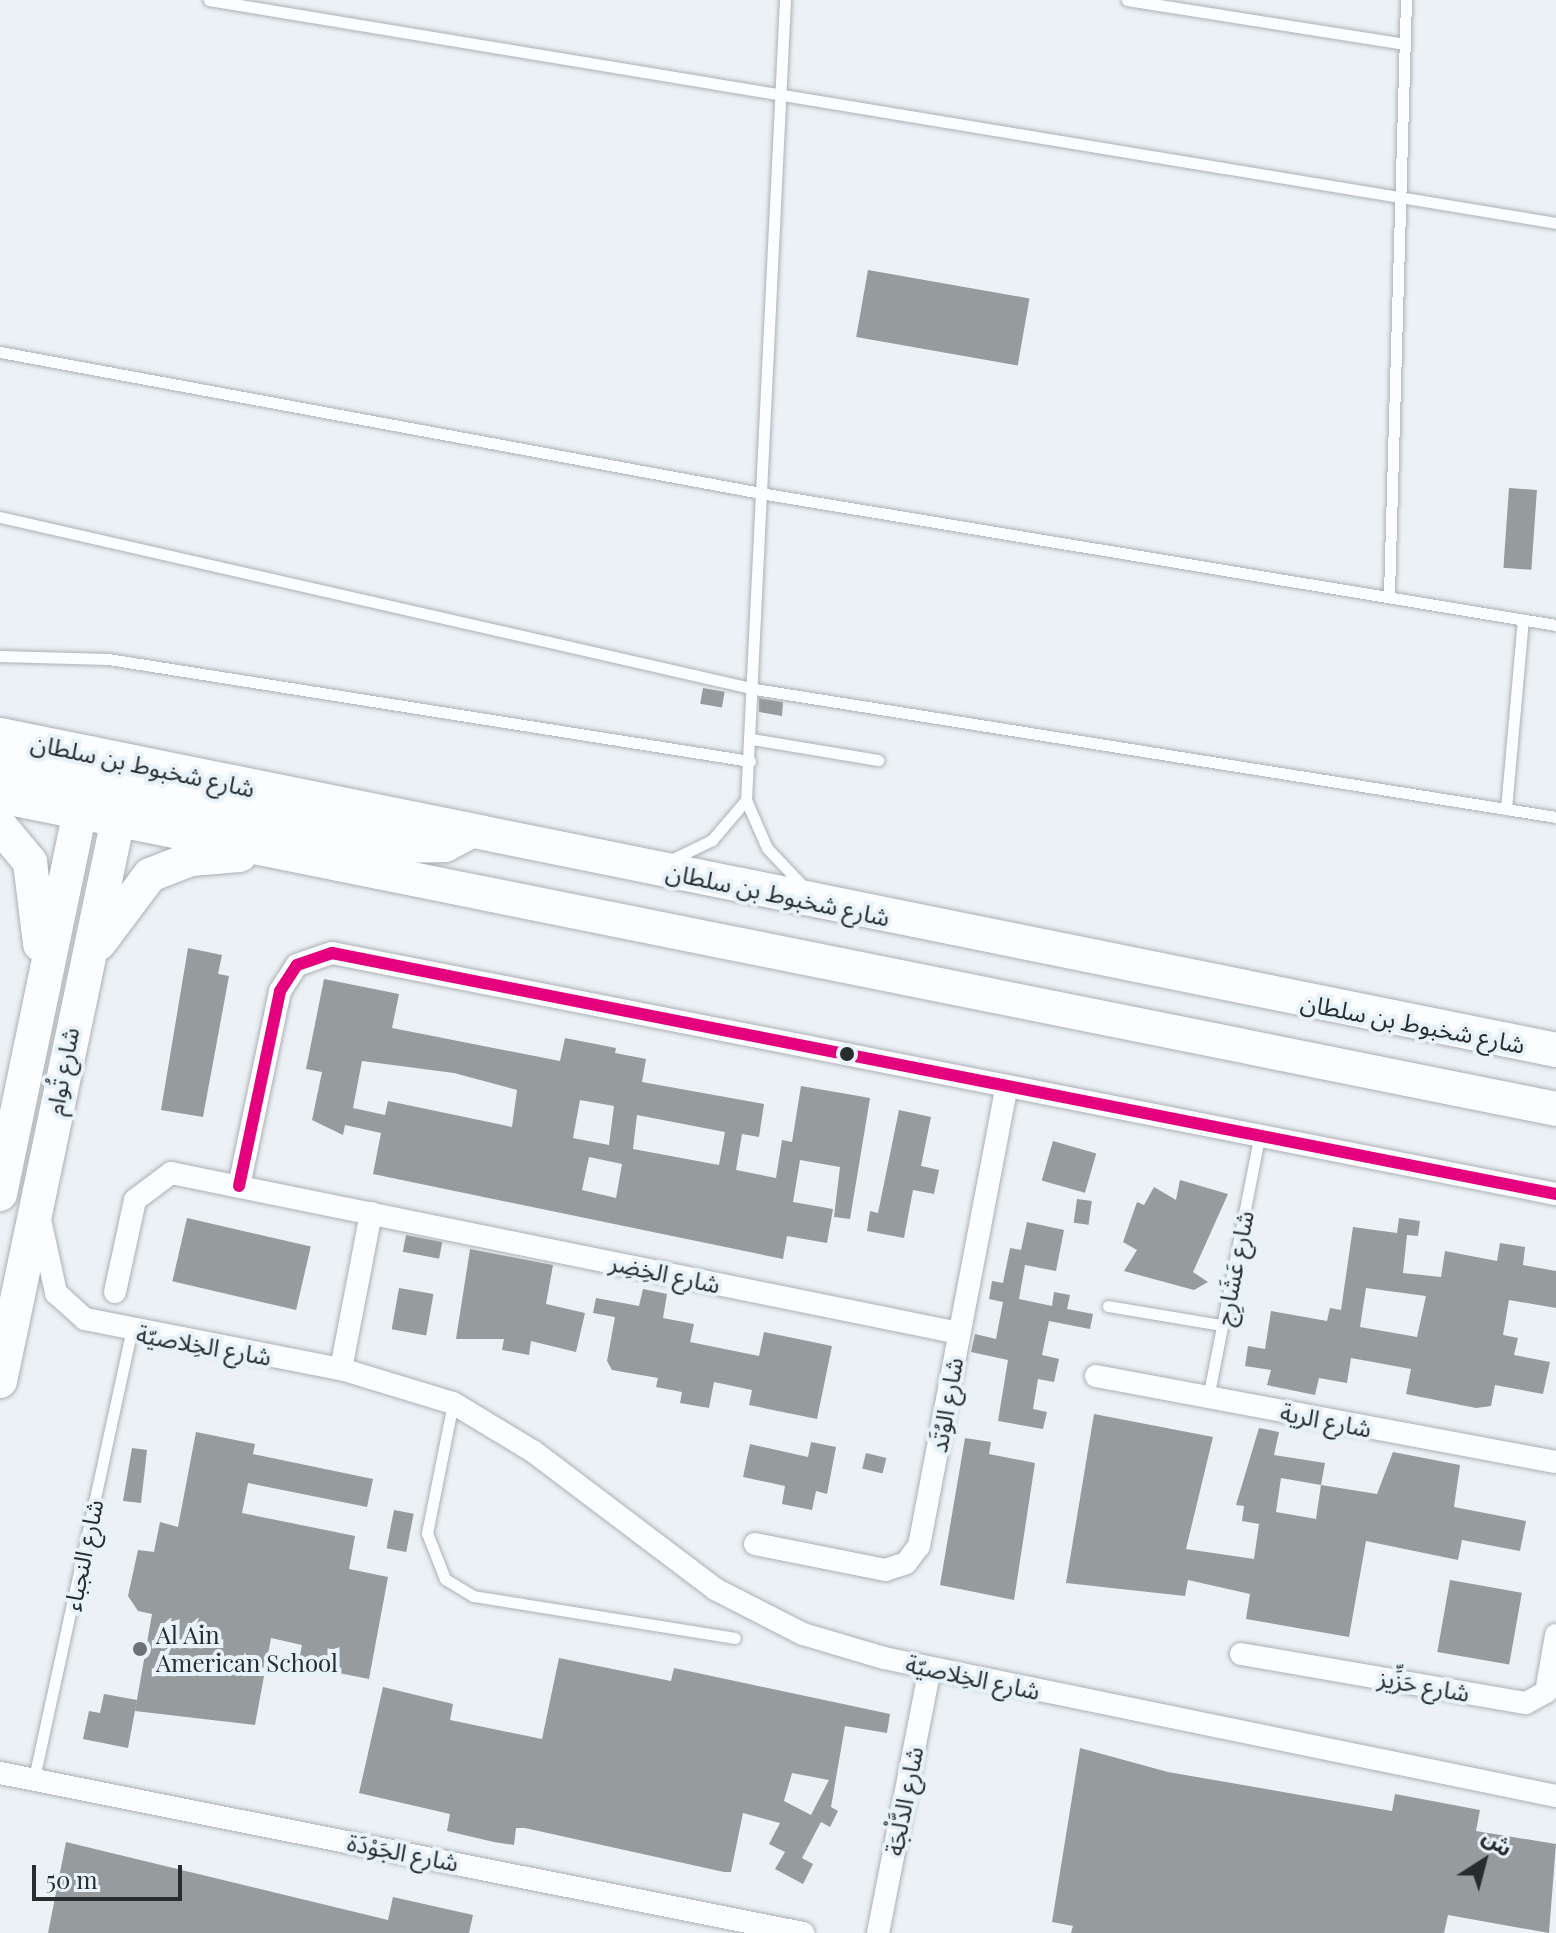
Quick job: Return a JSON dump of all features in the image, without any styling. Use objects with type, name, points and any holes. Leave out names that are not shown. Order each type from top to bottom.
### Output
[{"type":"main road","name":"شارع شخبوط بن سلطان","points":[[0,735],[86,784],[123,790],[291,853],[1556,1109]]},
{"type":"main road","points":[[0,768],[86,784]]},
{"type":"main road","name":"شارع شخبوط بن سلطان","points":[[0,796],[86,784],[470,832],[1556,1050]]},
{"type":"main road","name":"شارع تُوام","points":[[0,1194],[86,784]]},
{"type":"main road","name":"شارع تُوام","points":[[0,1381],[73,1010],[123,790]]},
{"type":"main road","points":[[0,826],[32,870],[43,980]]},
{"type":"main road","points":[[73,1010],[105,930],[150,875],[191,859],[291,853]]},
{"type":"main road","points":[[64,888],[82,880],[90,893],[73,1010]]},
{"type":"street","points":[[239,1186],[280,991],[297,965],[320,954],[1006,1092],[1556,1194]]},
{"type":"street","name":"شارع الوُتَد","points":[[755,1544],[885,1570],[914,1556],[1006,1092]]},
{"type":"street","name":"شارع الخِضِر","points":[[115,1292],[144,1187],[171,1173],[959,1333]]},
{"type":"street","name":"شارع الخِلاصيّة","points":[[38,1199],[56,1293],[85,1319],[131,1333],[341,1369],[453,1403],[534,1452],[743,1606],[834,1645],[930,1668],[1556,1796]]},
{"type":"street","points":[[341,1369],[371,1213]]},
{"type":"street","name":"شارع الرية","points":[[1096,1376],[1556,1462]]},
{"type":"street","name":"شارع حَزِّيز","points":[[1241,1654],[1526,1703],[1546,1692],[1556,1635]]},
{"type":"street","name":"شارع الدَّلْجَة","points":[[878,1933],[930,1668]]},
{"type":"street","name":"شارع الجَوْدَة","points":[[1,1772],[803,1933]]},
{"type":"lane","points":[[209,0],[780,98],[1556,223]]},
{"type":"lane","points":[[785,0],[766,494],[746,800],[777,862],[833,904]]},
{"type":"lane","points":[[1127,0],[1404,44]]},
{"type":"lane","points":[[1389,594],[1406,0]]},
{"type":"lane","points":[[0,352],[766,494],[1389,594],[1556,625]]},
{"type":"lane","points":[[0,517],[755,689],[1556,817]]},
{"type":"lane","points":[[1506,809],[1523,620]]},
{"type":"lane","points":[[0,656],[108,659],[750,761]]},
{"type":"lane","points":[[752,739],[878,760]]},
{"type":"lane","points":[[644,866],[705,845],[746,800]]},
{"type":"lane","name":"شارع عَشَارِج","points":[[1208,1398],[1259,1138]]},
{"type":"lane","points":[[1108,1306],[1222,1325]]},
{"type":"lane","name":"شارع النجباء","points":[[34,1778],[131,1333]]},
{"type":"lane","points":[[453,1403],[427,1533],[445,1579],[473,1596],[735,1638]]},
{"type":"building","points":[[868,270],[1030,298],[1018,365],[856,337]]},
{"type":"building","points":[[1509,488],[1537,490],[1531,570],[1503,568]]},
{"type":"building","points":[[703,688],[725,692],[722,708],[700,704]]},
{"type":"building","points":[[759,698],[783,702],[782,716],[759,712]]},
{"type":"building","points":[[188,948],[222,955],[218,974],[229,976],[203,1117],[161,1110]]},
{"type":"building","points":[[324,979],[399,994],[392,1028],[560,1061],[565,1038],[616,1048],[615,1053],[646,1059],[642,1082],[764,1104],[759,1137],[742,1134],[736,1170],[776,1178],[782,1140],[792,1142],[801,1086],[870,1098],[850,1219],[834,1217],[840,1167],[800,1160],[793,1202],[833,1209],[827,1243],[787,1236],[783,1259],[373,1174],[381,1133],[345,1125],[343,1135],[312,1120],[322,1072],[306,1069]],"holes":[[[362,1061],[454,1073],[517,1090],[512,1127],[388,1101],[385,1115],[353,1108]],[[580,1100],[614,1106],[609,1145],[573,1138]],[[637,1115],[725,1132],[719,1165],[633,1149]],[[589,1157],[622,1164],[616,1198],[582,1190]]]},
{"type":"building","points":[[899,1110],[931,1117],[921,1166],[939,1170],[934,1194],[913,1190],[904,1238],[867,1231],[870,1211],[878,1213]]},
{"type":"building","points":[[1053,1141],[1096,1153],[1085,1193],[1042,1180]]},
{"type":"building","points":[[1180,1180],[1228,1194],[1193,1272],[1208,1282],[1194,1290],[1124,1271],[1137,1250],[1123,1242],[1137,1202],[1144,1205],[1154,1187],[1176,1200]]},
{"type":"building","points":[[1077,1199],[1092,1201],[1089,1225],[1074,1223]]},
{"type":"building","points":[[187,1218],[311,1247],[296,1310],[172,1281]]},
{"type":"building","points":[[1399,1218],[1420,1221],[1418,1236],[1407,1235],[1403,1273],[1441,1277],[1445,1251],[1497,1261],[1500,1243],[1525,1247],[1523,1265],[1556,1271],[1556,1308],[1509,1300],[1503,1335],[1518,1338],[1514,1355],[1550,1362],[1543,1394],[1495,1385],[1491,1406],[1476,1408],[1406,1394],[1411,1369],[1351,1358],[1347,1383],[1319,1378],[1315,1395],[1267,1385],[1271,1370],[1245,1366],[1248,1346],[1265,1349],[1271,1311],[1327,1321],[1330,1308],[1341,1310],[1353,1227],[1397,1233]],"holes":[[[1366,1288],[1426,1296],[1417,1337],[1360,1327]]]},
{"type":"building","points":[[1027,1222],[1064,1230],[1056,1271],[1025,1265],[1019,1299],[1052,1306],[1054,1292],[1070,1295],[1067,1309],[1093,1314],[1090,1329],[1049,1321],[1042,1355],[1059,1359],[1054,1382],[1038,1379],[1033,1409],[1047,1412],[1043,1429],[998,1421],[1008,1360],[971,1352],[975,1334],[996,1339],[1003,1302],[989,1299],[992,1281],[1003,1283],[1010,1248],[1021,1250]]},
{"type":"building","points":[[406,1235],[442,1242],[439,1259],[403,1252]]},
{"type":"building","points":[[470,1249],[553,1265],[546,1304],[585,1313],[576,1352],[531,1341],[529,1355],[502,1350],[504,1339],[456,1339]]},
{"type":"building","points":[[399,1288],[433,1294],[426,1335],[392,1329]]},
{"type":"building","points":[[643,1289],[667,1294],[663,1318],[694,1324],[690,1342],[759,1356],[764,1332],[832,1346],[817,1419],[749,1405],[752,1390],[714,1382],[709,1408],[680,1403],[682,1392],[656,1387],[658,1378],[612,1370],[607,1361],[615,1317],[593,1313],[596,1298],[639,1306]]},
{"type":"building","points":[[1094,1414],[1213,1437],[1186,1549],[1254,1559],[1259,1524],[1242,1521],[1244,1506],[1236,1505],[1259,1428],[1279,1432],[1274,1455],[1325,1463],[1321,1485],[1377,1494],[1393,1452],[1460,1465],[1454,1507],[1526,1521],[1520,1551],[1462,1540],[1458,1560],[1366,1541],[1349,1637],[1246,1619],[1250,1594],[1188,1580],[1185,1596],[1066,1583]],"holes":[[[1281,1478],[1321,1485],[1316,1519],[1276,1512]]]},
{"type":"building","points":[[196,1432],[255,1444],[253,1454],[373,1479],[367,1507],[248,1483],[242,1513],[355,1536],[349,1569],[388,1577],[369,1679],[298,1665],[302,1645],[271,1638],[255,1725],[135,1711],[152,1614],[138,1611],[128,1596],[138,1550],[154,1552],[160,1522],[178,1527]]},
{"type":"building","points":[[965,1438],[991,1442],[989,1454],[1035,1463],[1014,1600],[940,1585]]},
{"type":"building","points":[[811,1442],[836,1447],[827,1494],[816,1491],[812,1510],[782,1504],[785,1486],[743,1477],[750,1444],[808,1457]]},
{"type":"building","points":[[132,1448],[147,1450],[141,1503],[123,1501]]},
{"type":"building","points":[[866,1453],[886,1458],[883,1474],[862,1469]]},
{"type":"building","points":[[394,1510],[414,1514],[406,1552],[387,1548]]},
{"type":"building","points":[[1450,1580],[1522,1593],[1509,1665],[1437,1652]]},
{"type":"building","points":[[559,1658],[671,1681],[674,1668],[890,1714],[887,1733],[845,1726],[831,1807],[838,1811],[830,1827],[821,1822],[802,1858],[813,1864],[803,1884],[775,1869],[785,1852],[769,1844],[780,1823],[743,1813],[731,1872],[724,1872],[525,1828],[516,1828],[514,1845],[494,1842],[447,1831],[450,1814],[359,1793],[383,1687],[453,1704],[450,1720],[542,1739]],"holes":[[[792,1773],[829,1780],[811,1815],[784,1801]]]},
{"type":"building","points":[[104,1694],[137,1700],[128,1748],[83,1739],[89,1711],[100,1713]]},
{"type":"building","points":[[1080,1748],[1168,1772],[1392,1811],[1395,1794],[1480,1810],[1476,1831],[1556,1844],[1549,1933],[1448,1915],[1444,1933],[1071,1933],[1073,1926],[1052,1922]]},
{"type":"building","points":[[66,1842],[388,1920],[393,1897],[473,1915],[469,1933],[48,1933]]},
{"type":"transit line","points":[[239,1186],[280,991],[297,965],[332,953],[1556,1194]]},
{"type":"place","name":"Al Ain American School","points":[[140,1649]]}]
